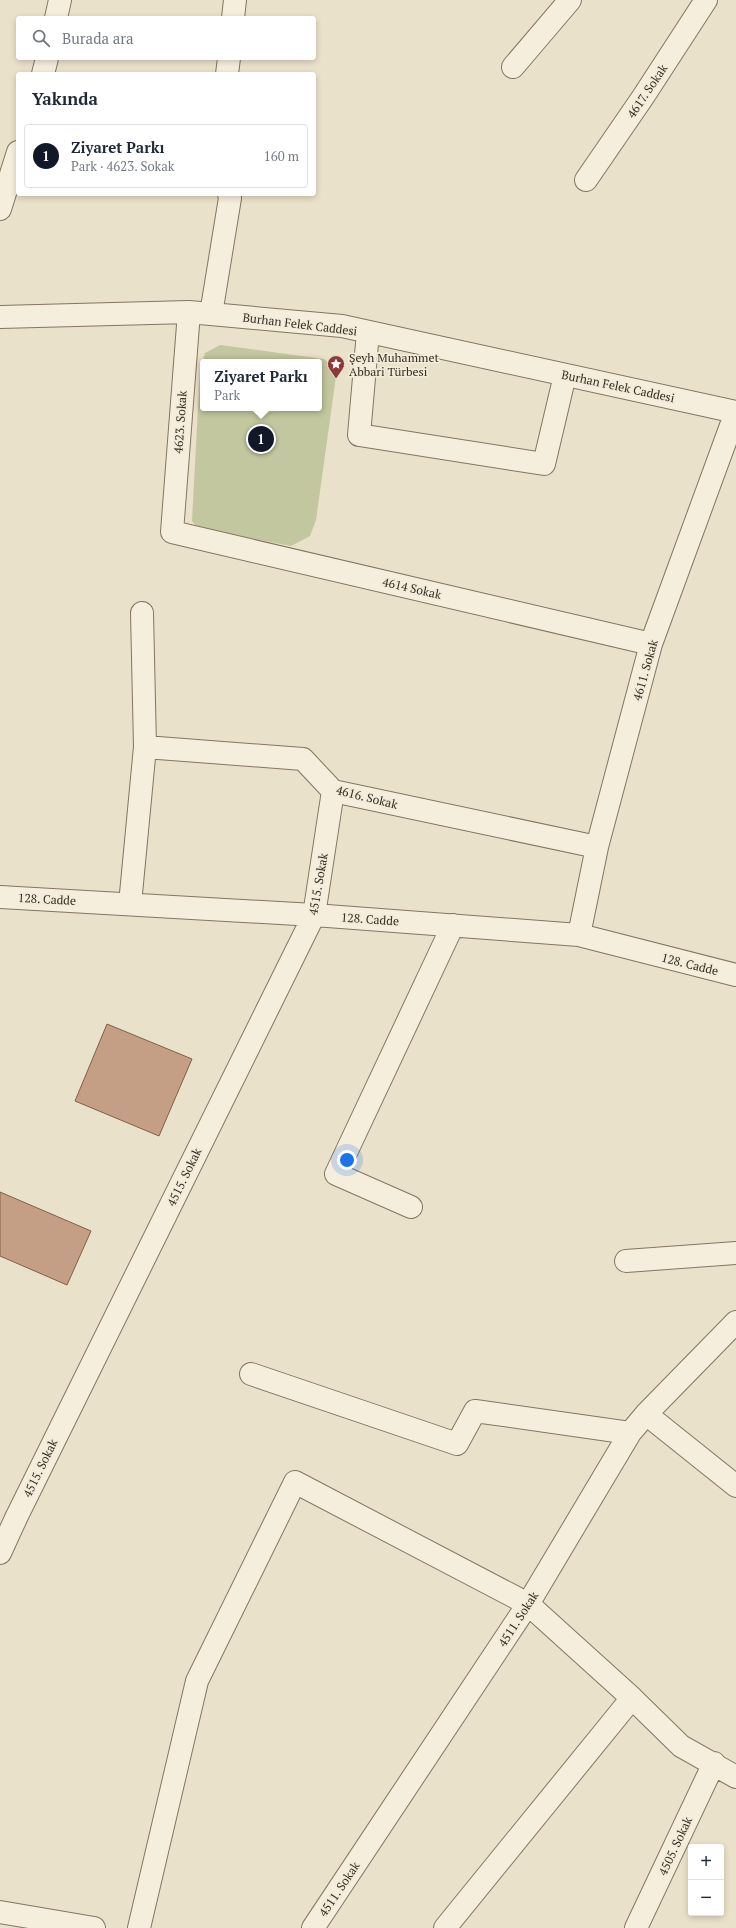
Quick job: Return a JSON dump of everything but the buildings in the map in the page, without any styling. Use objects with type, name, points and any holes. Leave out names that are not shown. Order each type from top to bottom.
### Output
[{"type":"street","points":[[56,16],[60,0]]},
{"type":"street","points":[[233,16],[235,0]]},
{"type":"street","points":[[513,67],[570,0]]},
{"type":"street","name":"4617. Sokak","points":[[586,180],[644,97],[706,0]]},
{"type":"street","points":[[44,72],[46,60]]},
{"type":"street","points":[[227,72],[229,60]]},
{"type":"street","points":[[0,209],[16,158]]},
{"type":"street","points":[[211,314],[230,196]]},
{"type":"street","name":"Burhan Felek Caddesi","points":[[0,317],[189,312],[342,326],[736,412]]},
{"type":"street","name":"4623. Sokak","points":[[172,532],[189,312]]},
{"type":"street","points":[[368,332],[359,435],[544,464],[565,375]]},
{"type":"street","name":"4611. Sokak","points":[[579,935],[597,847],[651,644],[736,412]]},
{"type":"street","name":"4614 Sokak","points":[[172,532],[651,644]]},
{"type":"street","points":[[130,904],[145,747],[142,613]]},
{"type":"street","name":"4616. Sokak","points":[[145,747],[303,759],[334,791],[597,847]]},
{"type":"street","name":"4515. Sokak","points":[[0,1553],[8,1515],[314,915],[334,791]]},
{"type":"street","name":"128. Cadde","points":[[0,897],[314,915],[579,935],[736,975]]},
{"type":"street","points":[[411,1207],[336,1174],[453,926]]},
{"type":"street","points":[[626,1261],[736,1253]]},
{"type":"street","name":"4511. Sokak","points":[[313,1928],[528,1604],[630,1433],[646,1414],[736,1322]]},
{"type":"street","points":[[251,1374],[457,1444],[475,1411],[630,1433]]},
{"type":"street","points":[[646,1414],[736,1486]]},
{"type":"street","points":[[139,1928],[197,1681],[295,1482],[528,1604],[632,1698],[681,1746],[714,1763],[736,1777]]},
{"type":"street","points":[[445,1928],[632,1698]]},
{"type":"street","name":"4505. Sokak","points":[[636,1928],[714,1763]]},
{"type":"street","points":[[0,1912],[94,1928]]},
{"type":"green space","points":[[220,345],[324,359],[337,369],[316,520],[310,536],[291,546],[197,527],[192,521],[200,369],[200,411],[322,411],[322,359],[203,359],[205,353]]},
{"type":"place","name":"Şeyh Muhammet Abbari Türbesi","points":[[336,379]]},
{"type":"place","name":"Ziyaret Parkı","points":[[261,439]]}]
